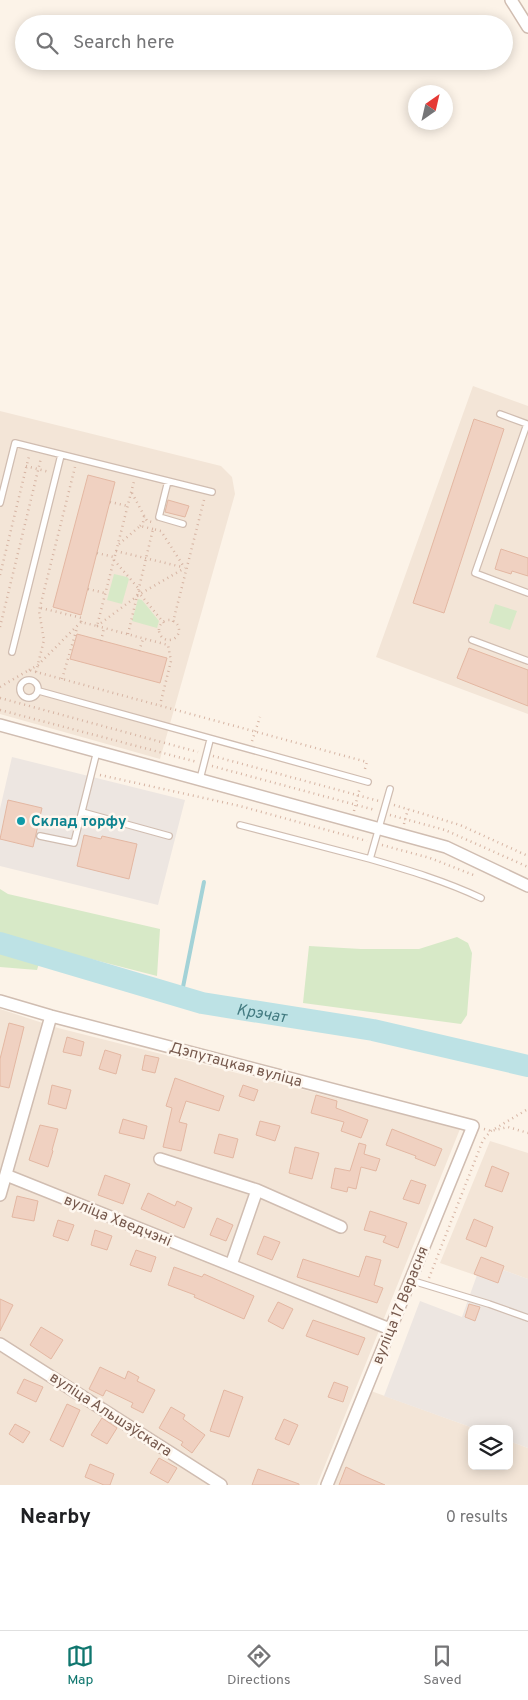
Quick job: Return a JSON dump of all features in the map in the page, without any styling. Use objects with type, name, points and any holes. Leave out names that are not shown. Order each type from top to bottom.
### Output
[{"type":"street","points":[[511,0],[528,27]]},
{"type":"street","points":[[0,725],[446,847],[528,886]]},
{"type":"street","name":"Дэпутацкая вуліца","points":[[0,1000],[51,1016],[473,1126]]},
{"type":"street","points":[[0,1196],[51,1016]]},
{"type":"street","name":"вуліца 17 Верасня","points":[[327,1485],[473,1126]]},
{"type":"street","points":[[160,1159],[257,1190],[341,1227]]},
{"type":"street","name":"вуліца Хведчэні","points":[[6,1175],[390,1329]]},
{"type":"street","points":[[231,1265],[257,1190]]},
{"type":"street","name":"вуліца Альшэўскага","points":[[0,1344],[221,1485]]},
{"type":"lane","points":[[500,414],[527,424],[475,574],[528,593]]},
{"type":"lane","points":[[0,503],[15,443],[209,492]]},
{"type":"lane","points":[[12,652],[61,454]]},
{"type":"lane","points":[[168,481],[159,517],[183,524]]},
{"type":"lane","points":[[472,640],[528,661]]},
{"type":"lane","points":[[38,691],[365,782]]},
{"type":"lane","points":[[200,779],[210,740]]},
{"type":"lane","points":[[40,836],[74,843],[96,751]]},
{"type":"lane","points":[[370,859],[390,789]]},
{"type":"lane","points":[[82,812],[169,836]]},
{"type":"lane","points":[[240,825],[414,872],[480,898]]},
{"type":"lane","points":[[410,1280],[528,1318]]},
{"type":"path","points":[[0,575],[31,447]]},
{"type":"path","points":[[0,627],[43,450]]},
{"type":"path","points":[[36,672],[44,640],[39,611],[78,459]]},
{"type":"path","points":[[97,626],[135,480],[126,478]]},
{"type":"path","points":[[128,634],[155,523],[145,519],[132,491]]},
{"type":"path","points":[[173,622],[185,568],[209,492]]},
{"type":"path","points":[[110,502],[128,506]]},
{"type":"path","points":[[118,545],[140,526],[145,519]]},
{"type":"path","points":[[161,531],[163,525]]},
{"type":"path","points":[[140,526],[161,531],[185,568]]},
{"type":"path","points":[[116,551],[185,568]]},
{"type":"path","points":[[97,553],[114,558],[139,589]]},
{"type":"path","points":[[97,626],[138,595],[185,568]]},
{"type":"path","points":[[88,589],[105,593]]},
{"type":"path","points":[[138,595],[164,623]]},
{"type":"path","points":[[40,608],[82,618],[82,622]]},
{"type":"path","points":[[82,622],[168,646]]},
{"type":"path","points":[[0,687],[38,665],[82,622]]},
{"type":"path","points":[[173,622],[177,625],[179,632],[175,638],[164,639],[160,629],[164,623],[173,622]]},
{"type":"path","points":[[62,679],[78,625]]},
{"type":"path","points":[[101,641],[104,628]]},
{"type":"path","points":[[139,651],[143,638]]},
{"type":"path","points":[[160,706],[171,661],[168,640]]},
{"type":"path","points":[[29,670],[366,762],[365,782],[358,795],[348,836]]},
{"type":"path","points":[[0,698],[385,802],[460,825],[528,856]]},
{"type":"path","points":[[0,710],[445,830],[528,867]]},
{"type":"path","points":[[91,772],[240,806],[430,858],[477,876]]},
{"type":"path","points":[[426,1285],[483,1140],[491,1131],[528,1109]]},
{"type":"path","points":[[473,1126],[491,1131],[508,1127],[528,1133]]},
{"type":"shaded area","points":[[473,386],[528,406],[528,714],[376,657]]},
{"type":"shaded area","points":[[0,411],[221,466],[232,477],[235,494],[160,759],[0,714]]},
{"type":"shaded area","points":[[12,757],[185,800],[158,905],[0,866],[0,809]]},
{"type":"shaded area","points":[[0,1009],[58,1028],[460,1129],[317,1485],[0,1485]]},
{"type":"shaded area","points":[[490,1141],[528,1153],[528,1279],[503,1270],[498,1283],[440,1263]]},
{"type":"shaded area","points":[[503,1270],[528,1279],[528,1448],[513,1442],[513,1425],[468,1426],[384,1396],[420,1301],[462,1317],[477,1275],[498,1283]]},
{"type":"shaded area","points":[[371,1391],[468,1426],[468,1470],[513,1470],[513,1442],[528,1448],[528,1485],[332,1485]]},
{"type":"green space","points":[[114,574],[129,579],[122,604],[107,600]]},
{"type":"green space","points":[[138,599],[142,600],[159,621],[157,628],[132,621]]},
{"type":"green space","points":[[495,604],[517,611],[510,630],[489,623]]},
{"type":"green space","points":[[0,889],[8,894],[160,929],[157,976],[44,947],[37,970],[0,967]]},
{"type":"green space","points":[[457,937],[468,943],[472,953],[467,1015],[461,1024],[303,1003],[309,946],[361,949],[419,949]]},
{"type":"building","points":[[474,419],[504,429],[444,613],[413,603]]},
{"type":"building","points":[[88,475],[115,482],[81,615],[53,607]]},
{"type":"building","points":[[168,500],[189,506],[185,517],[165,512]]},
{"type":"building","points":[[501,549],[528,558],[528,576],[512,571],[511,574],[495,569]]},
{"type":"building","points":[[77,634],[167,658],[160,683],[70,659]]},
{"type":"building","points":[[469,648],[528,670],[528,706],[457,678]]},
{"type":"building","name":"Склад торфу","points":[[8,800],[42,808],[33,847],[0,839]]},
{"type":"building","points":[[84,835],[101,839],[102,836],[137,844],[129,879],[77,866]]},
{"type":"building","points":[[9,1023],[24,1027],[9,1088],[0,1086],[0,1059]]},
{"type":"building","points":[[67,1037],[84,1042],[81,1056],[63,1052]]},
{"type":"building","points":[[105,1050],[121,1055],[116,1074],[99,1069]]},
{"type":"building","points":[[145,1055],[159,1058],[155,1073],[142,1070]]},
{"type":"building","points":[[175,1078],[224,1096],[219,1111],[186,1101],[179,1122],[187,1124],[181,1151],[163,1147],[172,1108],[166,1106]]},
{"type":"building","points":[[52,1085],[71,1090],[66,1109],[48,1104]]},
{"type":"building","points":[[243,1085],[258,1090],[254,1101],[239,1096]]},
{"type":"building","points":[[316,1095],[337,1101],[336,1108],[368,1120],[361,1138],[341,1131],[344,1122],[311,1113]]},
{"type":"building","points":[[123,1119],[147,1126],[144,1139],[119,1133]]},
{"type":"building","points":[[260,1121],[280,1126],[275,1141],[256,1135]]},
{"type":"building","points":[[40,1125],[58,1129],[48,1167],[29,1160]]},
{"type":"building","points":[[392,1129],[442,1149],[435,1166],[415,1158],[416,1156],[386,1145]]},
{"type":"building","points":[[219,1134],[238,1139],[233,1158],[214,1153]]},
{"type":"building","points":[[359,1143],[366,1145],[364,1154],[380,1159],[376,1171],[361,1167],[356,1189],[348,1187],[347,1192],[331,1188],[335,1168],[350,1171]]},
{"type":"building","points":[[295,1147],[319,1153],[312,1179],[289,1173]]},
{"type":"building","points":[[492,1166],[509,1173],[502,1192],[485,1186]]},
{"type":"building","points":[[105,1175],[130,1184],[123,1204],[98,1195]]},
{"type":"building","points":[[411,1180],[426,1185],[419,1204],[403,1199]]},
{"type":"building","points":[[148,1193],[175,1206],[177,1201],[192,1208],[184,1228],[141,1209]]},
{"type":"building","points":[[17,1196],[38,1201],[34,1221],[12,1217]]},
{"type":"building","points":[[370,1211],[407,1223],[398,1248],[383,1242],[386,1236],[364,1230]]},
{"type":"building","points":[[217,1218],[233,1225],[226,1241],[210,1235]]},
{"type":"building","points":[[474,1219],[493,1227],[486,1247],[466,1239]]},
{"type":"building","points":[[58,1220],[74,1225],[68,1241],[53,1236]]},
{"type":"building","points":[[95,1230],[112,1236],[107,1250],[91,1245]]},
{"type":"building","points":[[264,1236],[280,1242],[272,1260],[257,1254]]},
{"type":"building","points":[[136,1250],[156,1257],[151,1272],[130,1265]]},
{"type":"building","points":[[366,1256],[381,1260],[374,1285],[383,1288],[377,1303],[297,1277],[303,1259],[359,1277]]},
{"type":"building","points":[[481,1257],[504,1266],[498,1283],[474,1274]]},
{"type":"building","points":[[174,1267],[202,1277],[204,1274],[254,1296],[244,1319],[194,1297],[195,1295],[168,1285]]},
{"type":"building","points":[[0,1299],[13,1305],[0,1331]]},
{"type":"building","points":[[278,1302],[293,1309],[283,1329],[268,1321]]},
{"type":"building","points":[[469,1304],[480,1307],[475,1321],[465,1317]]},
{"type":"building","points":[[313,1320],[365,1338],[358,1355],[306,1336]]},
{"type":"building","points":[[41,1327],[63,1340],[51,1359],[30,1345]]},
{"type":"building","points":[[100,1367],[125,1379],[128,1371],[139,1377],[137,1381],[155,1390],[143,1413],[131,1407],[133,1403],[106,1390],[103,1396],[89,1389]]},
{"type":"building","points":[[24,1379],[43,1387],[36,1402],[17,1393]]},
{"type":"building","points":[[334,1382],[348,1387],[343,1402],[328,1397]]},
{"type":"building","points":[[224,1390],[243,1397],[229,1437],[210,1431]]},
{"type":"building","points":[[67,1404],[80,1410],[63,1447],[50,1440]]},
{"type":"building","points":[[171,1407],[185,1415],[183,1419],[205,1435],[192,1453],[181,1445],[183,1442],[159,1428]]},
{"type":"building","points":[[102,1418],[117,1428],[107,1444],[91,1435]]},
{"type":"building","points":[[284,1419],[298,1425],[289,1445],[275,1439]]},
{"type":"building","points":[[15,1424],[30,1432],[23,1443],[9,1434]]},
{"type":"building","points":[[159,1458],[177,1468],[168,1483],[150,1473]]},
{"type":"building","points":[[90,1464],[114,1474],[110,1485],[104,1485],[85,1477]]},
{"type":"building","points":[[346,1467],[362,1475],[385,1485],[339,1485]]},
{"type":"building","points":[[258,1469],[299,1484],[299,1485],[252,1485]]},
{"type":"waterway","points":[[181,997],[204,882]]},
{"type":"waterway","name":"Крэчат","points":[[0,943],[202,1003],[373,1030],[528,1066]]},
{"type":"place","name":"Склад торфу","points":[[21,821]]}]
